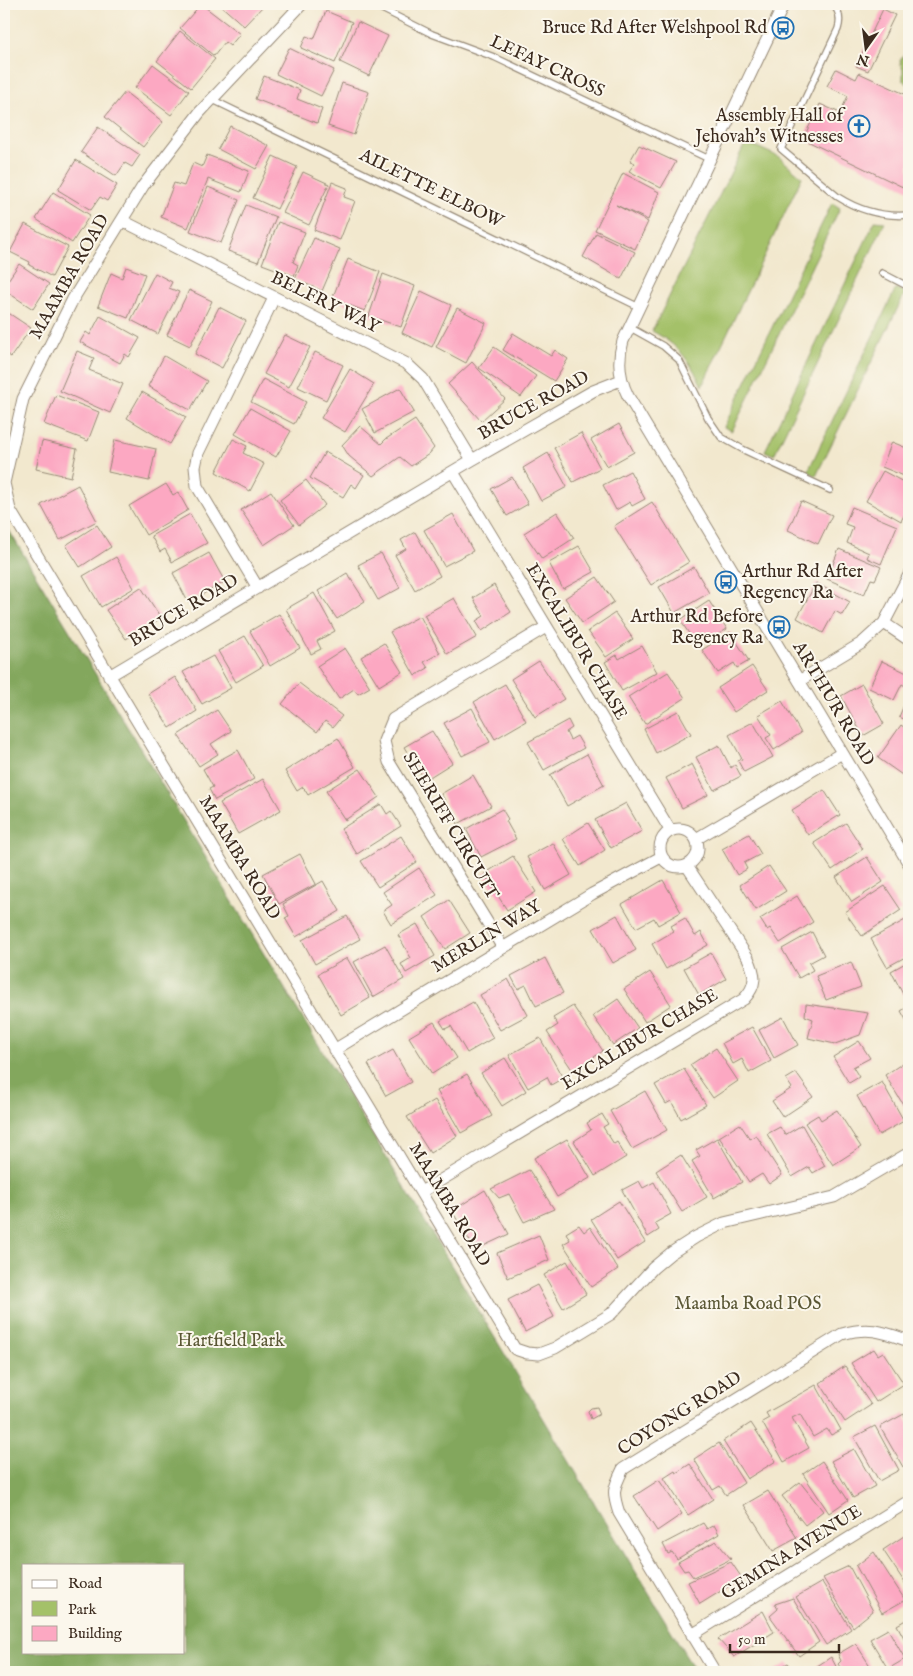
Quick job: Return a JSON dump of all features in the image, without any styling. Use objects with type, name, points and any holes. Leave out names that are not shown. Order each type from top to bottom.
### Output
[{"type":"street","name":"MAAMBA ROAD","points":[[302,4],[211,99],[143,186],[73,299],[23,400],[4,483],[10,510],[515,1348],[527,1353],[539,1354],[555,1348],[611,1314],[653,1268],[671,1253],[696,1237],[724,1223],[834,1197],[909,1153]]},
{"type":"street","points":[[621,380],[619,354],[639,306],[784,4]]},
{"type":"street","name":"BELFRY WAY","points":[[123,221],[407,364],[423,379],[472,460]]},
{"type":"street","points":[[258,588],[197,486],[195,467],[198,453],[274,298]]},
{"type":"street","name":"BRUCE ROAD","points":[[109,676],[472,460],[593,391],[621,380]]},
{"type":"street","name":"ARTHUR ROAD","points":[[621,380],[628,396],[909,864]]},
{"type":"street","name":"EXCALIBUR CHASE","points":[[453,472],[670,830]]},
{"type":"street","points":[[799,680],[862,643],[884,624],[909,575]]},
{"type":"street","points":[[884,624],[909,640]]},
{"type":"street","name":"SHERIFF CIRCUIT","points":[[503,948],[389,762],[384,741],[393,719],[546,627]]},
{"type":"street","points":[[696,839],[842,753]]},
{"type":"street","points":[[670,830],[685,830],[696,839],[697,855],[687,866],[680,868],[672,867],[661,857],[659,850],[660,842],[670,830]]},
{"type":"street","name":"MERLIN WAY","points":[[334,1050],[592,894],[661,857]]},
{"type":"street","name":"EXCALIBUR CHASE","points":[[421,1192],[744,999],[751,991],[754,982],[753,969],[748,958],[687,866]]},
{"type":"street","name":"COYONG ROAD","points":[[715,1672],[619,1513],[614,1496],[623,1469],[842,1334],[860,1329],[882,1331],[909,1341]]},
{"type":"street","name":"GEMINA AVENUE","points":[[692,1635],[909,1500]]},
{"type":"lane","name":"LEFAY CROSS","points":[[372,4],[432,34],[494,57],[709,159]]},
{"type":"lane","points":[[832,4],[839,11],[838,29],[781,148],[820,183],[849,204],[885,215],[909,215]]},
{"type":"lane","name":"AILETTE ELBOW","points":[[211,99],[639,306]]},
{"type":"lane","points":[[882,273],[909,287]]},
{"type":"lane","points":[[630,327],[663,346],[679,360],[708,418],[721,437],[744,450],[830,490]]},
{"type":"green space","points":[[909,54],[909,85],[903,80],[903,70],[900,61],[902,57]]},
{"type":"green space","points":[[746,142],[779,157],[802,177],[702,386],[687,360],[676,347],[652,331]]},
{"type":"green space","points":[[832,203],[840,208],[732,431],[724,427]]},
{"type":"green space","points":[[875,221],[885,222],[774,455],[765,451]]},
{"type":"green space","points":[[896,288],[905,293],[816,476],[808,471]]},
{"type":"green space","name":"Hartfield Park","points":[[4,522],[696,1672],[4,1672]]},
{"type":"building","points":[[201,4],[240,34],[230,46],[225,42],[214,56],[180,28]]},
{"type":"building","points":[[219,4],[265,4],[244,26]]},
{"type":"building","points":[[883,9],[895,15],[868,71],[856,66]]},
{"type":"building","points":[[326,11],[352,22],[335,63],[301,48],[306,36],[314,39]]},
{"type":"building","points":[[358,22],[388,36],[369,76],[340,62]]},
{"type":"building","points":[[180,31],[215,59],[191,88],[157,61]]},
{"type":"building","points":[[289,48],[334,70],[321,96],[276,74]]},
{"type":"building","points":[[153,64],[189,91],[171,115],[135,88]]},
{"type":"building","name":"Assembly Hall of Jehovah's Witnesses","points":[[836,69],[856,79],[859,73],[909,96],[909,190],[803,139],[820,104],[840,113],[848,96],[827,86]]},
{"type":"building","points":[[264,76],[300,90],[297,99],[322,109],[317,123],[255,99]]},
{"type":"building","points":[[342,83],[369,92],[354,135],[328,126]]},
{"type":"building","points":[[125,92],[163,122],[143,147],[105,117]]},
{"type":"building","points":[[230,126],[269,146],[256,169],[218,149]]},
{"type":"building","points":[[98,127],[140,155],[132,167],[125,163],[116,176],[81,152]]},
{"type":"building","points":[[639,145],[676,162],[661,188],[629,171],[635,163],[630,161]]},
{"type":"building","points":[[207,155],[249,171],[241,192],[208,179],[188,228],[161,217],[174,183],[184,186],[193,163],[202,167]]},
{"type":"building","points":[[273,156],[297,167],[277,209],[253,198]]},
{"type":"building","points":[[76,160],[117,185],[107,201],[100,197],[91,210],[58,190]]},
{"type":"building","points":[[303,172],[329,184],[309,225],[283,213]]},
{"type":"building","points":[[623,173],[659,192],[648,220],[616,205],[648,222],[635,249],[595,230]]},
{"type":"building","points":[[332,182],[347,188],[344,197],[355,201],[340,240],[314,230]]},
{"type":"building","points":[[208,187],[239,200],[221,243],[190,231]]},
{"type":"building","points":[[53,192],[90,215],[72,243],[36,219]]},
{"type":"building","points":[[246,205],[276,217],[258,262],[228,251]]},
{"type":"building","points":[[278,222],[305,232],[293,262],[298,265],[294,276],[262,264]]},
{"type":"building","points":[[25,224],[68,247],[52,277],[29,265],[30,262],[10,252]]},
{"type":"building","points":[[596,233],[635,252],[621,279],[583,257]]},
{"type":"building","points":[[314,238],[340,249],[322,291],[295,279]]},
{"type":"building","points":[[348,259],[380,272],[365,311],[332,299]]},
{"type":"building","points":[[19,264],[49,284],[33,309],[4,290],[4,286]]},
{"type":"building","points":[[126,267],[145,274],[128,318],[98,306],[111,273],[122,278]]},
{"type":"building","points":[[155,273],[172,282],[169,288],[179,292],[158,334],[131,320]]},
{"type":"building","points":[[383,274],[415,286],[401,327],[369,316]]},
{"type":"building","points":[[189,290],[212,301],[190,346],[167,335]]},
{"type":"building","points":[[421,291],[451,305],[432,347],[402,333]]},
{"type":"building","points":[[219,307],[246,321],[222,368],[195,354]]},
{"type":"building","points":[[457,308],[486,323],[466,363],[436,347]]},
{"type":"building","points":[[4,310],[31,328],[11,357],[4,352]]},
{"type":"building","points":[[100,316],[140,338],[129,357],[125,354],[120,363],[80,342],[86,332],[90,335]]},
{"type":"building","points":[[513,333],[551,356],[555,350],[568,359],[554,381],[503,350]]},
{"type":"building","points":[[285,335],[310,347],[289,387],[264,374]]},
{"type":"building","points":[[494,347],[536,376],[521,397],[479,368]]},
{"type":"building","points":[[77,351],[94,358],[89,370],[123,384],[110,413],[60,391]]},
{"type":"building","points":[[315,352],[343,365],[326,400],[298,387]]},
{"type":"building","points":[[164,356],[207,381],[190,410],[148,386]]},
{"type":"building","points":[[472,362],[505,399],[481,421],[448,384]]},
{"type":"building","points":[[350,369],[374,384],[345,432],[321,418]]},
{"type":"building","points":[[263,379],[306,402],[294,424],[251,402]]},
{"type":"building","points":[[400,388],[414,412],[375,433],[362,409]]},
{"type":"building","points":[[142,392],[186,417],[170,444],[127,418]]},
{"type":"building","points":[[56,395],[99,412],[88,441],[44,424]]},
{"type":"building","points":[[250,408],[291,431],[276,457],[235,434]]},
{"type":"building","points":[[415,420],[434,448],[429,454],[411,466],[400,457],[373,476],[349,456],[342,445],[360,426],[381,444]]},
{"type":"building","points":[[619,424],[634,452],[607,467],[591,440]]},
{"type":"building","points":[[581,433],[600,468],[573,482],[554,448]]},
{"type":"building","points":[[233,439],[247,446],[243,453],[264,464],[250,491],[216,472]]},
{"type":"building","points":[[115,440],[156,449],[149,481],[108,472]]},
{"type":"building","points":[[42,441],[77,449],[71,477],[36,469]]},
{"type":"building","points":[[892,442],[909,449],[909,478],[882,467]]},
{"type":"building","points":[[325,452],[364,475],[356,488],[351,484],[343,497],[310,478]]},
{"type":"building","points":[[548,453],[567,487],[541,501],[523,468]]},
{"type":"building","points":[[630,471],[645,499],[632,506],[630,502],[616,510],[603,485]]},
{"type":"building","points":[[883,471],[909,485],[909,506],[901,521],[866,501]]},
{"type":"building","points":[[512,477],[528,504],[507,516],[491,489]]},
{"type":"building","points":[[306,480],[325,505],[299,525],[280,500]]},
{"type":"building","points":[[166,484],[173,495],[178,492],[188,510],[146,535],[129,506]]},
{"type":"building","points":[[78,485],[97,521],[60,540],[41,505]]},
{"type":"building","points":[[271,491],[294,525],[264,545],[241,510]]},
{"type":"building","points":[[801,501],[832,515],[818,544],[788,530]]},
{"type":"building","points":[[652,502],[689,562],[651,585],[614,526]]},
{"type":"building","points":[[852,507],[897,526],[881,564],[867,558],[869,553],[847,543],[853,527],[845,524]]},
{"type":"building","points":[[557,512],[574,538],[542,559],[524,533]]},
{"type":"building","points":[[190,514],[207,543],[172,562],[165,549],[160,552],[151,536]]},
{"type":"building","points":[[453,514],[473,551],[444,566],[424,530]]},
{"type":"building","points":[[97,525],[111,547],[80,567],[66,545]]},
{"type":"building","points":[[415,532],[440,576],[415,590],[395,555],[406,549],[401,540]]},
{"type":"building","points":[[579,546],[594,572],[563,589],[549,563]]},
{"type":"building","points":[[839,549],[881,567],[875,580],[871,579],[864,595],[827,579]]},
{"type":"building","points":[[209,553],[225,582],[188,602],[173,573]]},
{"type":"building","points":[[381,553],[400,588],[378,600],[358,565]]},
{"type":"building","points":[[116,557],[134,588],[101,607],[83,576]]},
{"type":"building","points":[[694,567],[709,593],[674,613],[659,587]]},
{"type":"building","points":[[347,573],[365,601],[337,619],[318,591]]},
{"type":"building","points":[[597,577],[614,602],[582,623],[565,598]]},
{"type":"building","points":[[816,583],[850,602],[842,615],[835,611],[823,633],[797,618]]},
{"type":"building","points":[[494,585],[511,612],[482,631],[476,621],[484,616],[473,598]]},
{"type":"building","points":[[141,587],[161,618],[126,639],[106,610]]},
{"type":"building","points":[[314,593],[335,631],[317,641],[321,649],[311,654],[286,609]]},
{"type":"building","points":[[454,598],[477,637],[447,654],[424,615]]},
{"type":"building","points":[[709,601],[727,629],[698,647],[680,620]]},
{"type":"building","points":[[615,613],[633,639],[606,657],[588,631]]},
{"type":"building","points":[[279,614],[300,648],[270,666],[250,631]]},
{"type":"building","points":[[420,616],[440,653],[424,662],[428,668],[415,676],[390,632]]},
{"type":"building","points":[[730,632],[749,661],[737,668],[734,663],[718,673],[702,650]]},
{"type":"building","points":[[245,636],[263,666],[236,682],[218,651]]},
{"type":"building","points":[[384,643],[402,672],[379,686],[361,657]]},
{"type":"building","points":[[642,646],[657,672],[622,691],[605,662],[617,655],[619,659]]},
{"type":"building","points":[[345,648],[370,687],[358,694],[354,689],[339,699],[317,666]]},
{"type":"building","points":[[213,656],[231,688],[202,704],[183,672]]},
{"type":"building","points":[[539,661],[564,699],[535,717],[511,679]]},
{"type":"building","points":[[882,661],[909,674],[907,687],[902,684],[894,700],[869,688]]},
{"type":"building","points":[[752,666],[768,690],[734,712],[718,688]]},
{"type":"building","points":[[668,672],[685,698],[645,724],[628,697]]},
{"type":"building","points":[[175,677],[197,711],[170,728],[148,694]]},
{"type":"building","points":[[299,683],[342,716],[333,727],[325,721],[317,732],[282,704]]},
{"type":"building","points":[[505,684],[526,721],[495,739],[474,702]]},
{"type":"building","points":[[862,684],[884,724],[863,736],[841,696]]},
{"type":"building","points":[[909,693],[909,721],[899,717]]},
{"type":"building","points":[[782,701],[801,733],[774,750],[766,738],[771,735],[758,715]]},
{"type":"building","points":[[472,708],[490,742],[462,756],[444,723]]},
{"type":"building","points":[[217,710],[231,731],[211,744],[218,754],[199,766],[178,735]]},
{"type":"building","points":[[678,711],[691,734],[656,753],[644,729]]},
{"type":"building","points":[[568,720],[572,728],[566,732],[570,740],[577,736],[584,748],[544,770],[528,742]]},
{"type":"building","points":[[753,722],[773,757],[744,772],[738,761],[742,759],[729,735]]},
{"type":"building","points":[[901,725],[909,731],[909,771],[905,777],[878,758]]},
{"type":"building","points":[[432,731],[452,763],[425,780],[404,747]]},
{"type":"building","points":[[338,738],[355,767],[308,795],[303,787],[297,791],[285,771]]},
{"type":"building","points":[[719,745],[731,768],[735,765],[741,776],[714,790],[696,757]]},
{"type":"building","points":[[238,750],[254,779],[215,800],[209,789],[213,787],[203,769]]},
{"type":"building","points":[[587,754],[604,785],[567,806],[550,775]]},
{"type":"building","points":[[692,764],[708,795],[682,808],[666,778]]},
{"type":"building","points":[[360,769],[379,797],[345,820],[326,791]]},
{"type":"building","points":[[473,775],[491,806],[458,824],[441,794]]},
{"type":"building","points":[[263,779],[281,810],[238,834],[220,803]]},
{"type":"building","points":[[824,790],[840,815],[808,835],[792,810]]},
{"type":"building","points":[[626,803],[642,831],[611,848],[595,820]]},
{"type":"building","points":[[381,804],[387,814],[391,811],[401,826],[357,854],[341,829]]},
{"type":"building","points":[[502,809],[516,839],[481,857],[466,829]]},
{"type":"building","points":[[588,823],[605,850],[580,866],[563,839]]},
{"type":"building","points":[[846,823],[863,849],[832,870],[814,843]]},
{"type":"building","points":[[749,834],[761,854],[744,863],[747,869],[737,875],[722,849]]},
{"type":"building","points":[[401,836],[417,862],[378,887],[361,861]]},
{"type":"building","points":[[553,843],[571,875],[545,890],[527,857]]},
{"type":"building","points":[[300,854],[316,884],[279,904],[263,874]]},
{"type":"building","points":[[513,856],[536,892],[507,910],[484,874]]},
{"type":"building","points":[[867,857],[883,882],[852,902],[836,877]]},
{"type":"building","points":[[769,866],[786,891],[756,910],[740,885]]},
{"type":"building","points":[[419,868],[437,895],[391,924],[383,911],[392,905],[383,892]]},
{"type":"building","points":[[663,880],[681,912],[658,925],[654,918],[636,928],[622,904]]},
{"type":"building","points":[[323,881],[340,911],[296,937],[285,918],[289,916],[283,904]]},
{"type":"building","points":[[885,886],[901,910],[862,936],[845,912]]},
{"type":"building","points":[[797,896],[813,922],[780,943],[770,928],[767,930],[760,919]]},
{"type":"building","points":[[449,900],[470,933],[445,949],[424,917]]},
{"type":"building","points":[[617,915],[636,950],[613,963],[593,929]]},
{"type":"building","points":[[347,916],[360,939],[315,964],[302,940]]},
{"type":"building","points":[[685,918],[695,936],[701,932],[708,945],[666,969],[652,944],[674,931],[671,926]]},
{"type":"building","points":[[907,919],[909,923],[909,955],[887,967],[871,939]]},
{"type":"building","points":[[417,924],[435,956],[406,973],[401,964],[411,958],[398,935]]},
{"type":"building","points":[[812,932],[824,955],[809,963],[813,970],[799,978],[782,949]]},
{"type":"building","points":[[385,945],[404,979],[373,997],[354,962]]},
{"type":"building","points":[[711,953],[726,979],[699,995],[684,968]]},
{"type":"building","points":[[347,958],[370,998],[341,1015],[318,974]]},
{"type":"building","points":[[545,958],[563,993],[536,1006],[526,985],[518,989],[511,976]]},
{"type":"building","points":[[909,961],[909,998],[906,1000],[891,971]]},
{"type":"building","points":[[851,962],[861,987],[826,1000],[816,976]]},
{"type":"building","points":[[650,972],[671,1005],[645,1022],[624,989]]},
{"type":"building","points":[[508,979],[528,1015],[500,1030],[480,995]]},
{"type":"building","points":[[618,999],[638,1028],[613,1045],[593,1016]]},
{"type":"building","points":[[473,1002],[493,1038],[467,1053],[451,1026],[445,1029],[440,1021]]},
{"type":"building","points":[[806,1004],[868,1013],[860,1035],[835,1044],[808,1038],[813,1019],[805,1016]]},
{"type":"building","points":[[573,1006],[603,1051],[573,1071],[547,1032],[558,1025],[553,1018]]},
{"type":"building","points":[[909,1006],[909,1025],[901,1011]]},
{"type":"building","points":[[783,1017],[798,1045],[774,1058],[759,1030]]},
{"type":"building","points":[[434,1022],[457,1058],[432,1074],[409,1037]]},
{"type":"building","points":[[752,1027],[771,1061],[749,1073],[742,1059],[733,1064],[722,1043]]},
{"type":"building","points":[[540,1038],[563,1078],[551,1085],[547,1077],[528,1088],[509,1055]]},
{"type":"building","points":[[859,1041],[870,1058],[853,1067],[859,1077],[849,1083],[833,1057]]},
{"type":"building","points":[[716,1048],[738,1081],[713,1098],[690,1065]]},
{"type":"building","points":[[393,1050],[411,1082],[386,1096],[368,1064]]},
{"type":"building","points":[[505,1058],[526,1091],[502,1106],[481,1073]]},
{"type":"building","points":[[909,1059],[909,1114],[885,1075]]},
{"type":"building","points":[[684,1069],[706,1105],[681,1119],[671,1101],[666,1104],[655,1085]]},
{"type":"building","points":[[796,1073],[813,1097],[783,1117],[772,1101],[792,1088],[786,1079]]},
{"type":"building","points":[[467,1074],[492,1116],[461,1133],[437,1091]]},
{"type":"building","points":[[882,1082],[904,1121],[879,1135],[857,1096]]},
{"type":"building","points":[[645,1091],[667,1130],[632,1149],[610,1111]]},
{"type":"building","points":[[435,1100],[457,1136],[430,1153],[407,1117]]},
{"type":"building","points":[[837,1110],[861,1147],[833,1165],[805,1123],[818,1115],[821,1120]]},
{"type":"building","points":[[602,1114],[608,1124],[603,1127],[614,1144],[617,1142],[626,1157],[595,1176],[574,1141],[591,1130],[587,1123]]},
{"type":"building","points":[[740,1124],[750,1139],[756,1135],[782,1175],[769,1184],[762,1174],[749,1182],[719,1137]]},
{"type":"building","points":[[802,1125],[825,1166],[813,1173],[809,1167],[792,1177],[767,1134],[780,1127],[785,1135]]},
{"type":"building","points":[[717,1138],[742,1182],[714,1198],[692,1161],[700,1156],[696,1150]]},
{"type":"building","points":[[567,1139],[590,1178],[557,1197],[534,1158]]},
{"type":"building","points":[[681,1155],[707,1197],[682,1212],[656,1171]]},
{"type":"building","points":[[529,1170],[554,1209],[524,1222],[509,1194],[499,1198],[491,1189]]},
{"type":"building","points":[[639,1181],[643,1188],[654,1182],[671,1214],[655,1223],[659,1230],[648,1237],[622,1190]]},
{"type":"building","points":[[485,1190],[509,1234],[475,1250],[452,1211]]},
{"type":"building","points":[[619,1201],[645,1242],[617,1260],[591,1219]]},
{"type":"building","points":[[579,1225],[584,1232],[590,1227],[618,1269],[591,1287],[563,1244],[570,1240],[566,1233]]},
{"type":"building","points":[[539,1235],[549,1260],[508,1278],[497,1253]]},
{"type":"building","points":[[567,1261],[586,1294],[563,1308],[544,1275]]},
{"type":"building","points":[[537,1285],[554,1317],[525,1332],[508,1300]]},
{"type":"building","points":[[874,1349],[878,1355],[883,1352],[904,1384],[876,1402],[851,1363]]},
{"type":"building","points":[[845,1366],[871,1405],[845,1422],[820,1383]]},
{"type":"building","points":[[816,1385],[841,1430],[831,1435],[827,1429],[813,1437],[800,1414],[792,1418],[809,1448],[784,1462],[762,1422],[769,1418],[766,1413]]},
{"type":"building","points":[[597,1407],[600,1414],[591,1419],[588,1411],[591,1408]]},
{"type":"building","points":[[904,1414],[909,1424],[909,1463],[903,1467],[880,1427]]},
{"type":"building","points":[[751,1423],[776,1461],[747,1479],[723,1441]]},
{"type":"building","points":[[875,1426],[899,1470],[879,1481],[854,1437]]},
{"type":"building","points":[[719,1443],[744,1483],[726,1495],[720,1486],[713,1490],[694,1459]]},
{"type":"building","points":[[854,1449],[875,1486],[853,1498],[831,1461]]},
{"type":"building","points":[[822,1461],[848,1500],[829,1513],[803,1474]]},
{"type":"building","points":[[690,1464],[713,1499],[688,1515],[664,1478]]},
{"type":"building","points":[[659,1480],[682,1514],[657,1531],[634,1496]]},
{"type":"building","points":[[800,1482],[823,1511],[805,1525],[782,1496]]},
{"type":"building","points":[[768,1491],[797,1538],[773,1551],[744,1505]]},
{"type":"building","points":[[703,1523],[707,1529],[714,1525],[719,1534],[677,1559],[672,1552],[668,1554],[663,1544]]},
{"type":"building","points":[[904,1536],[909,1545],[909,1589],[883,1550]]},
{"type":"building","points":[[716,1541],[731,1559],[693,1577],[688,1570],[684,1571],[678,1562]]},
{"type":"building","points":[[874,1552],[905,1600],[882,1613],[856,1566]]},
{"type":"building","points":[[731,1562],[742,1578],[700,1604],[688,1582]]},
{"type":"building","points":[[849,1566],[873,1611],[853,1627],[823,1578]]},
{"type":"building","points":[[822,1582],[851,1629],[826,1645],[796,1597]]},
{"type":"building","points":[[793,1598],[819,1642],[799,1656],[770,1616],[778,1609],[775,1604]]},
{"type":"building","points":[[763,1611],[774,1632],[734,1657],[718,1639]]},
{"type":"building","points":[[909,1618],[909,1647],[897,1625]]},
{"type":"building","points":[[888,1629],[905,1659],[888,1669],[870,1639]]},
{"type":"building","points":[[855,1644],[874,1672],[843,1672],[838,1664],[841,1661],[838,1654]]},
{"type":"building","points":[[831,1657],[839,1672],[812,1672],[811,1670]]},
{"type":"building","points":[[788,1663],[794,1669],[792,1672],[772,1672]]},
{"type":"place","name":"Bruce Rd After Welshpool Rd","points":[[783,28]]},
{"type":"place","name":"Assembly Hall of Jehovah's Witnesses","points":[[859,126]]},
{"type":"place","name":"Arthur Rd After Regency Ra","points":[[726,582]]},
{"type":"place","name":"Arthur Rd Before Regency Ra","points":[[779,627]]},
{"type":"park label","name":"Maamba Road POS","points":[[748,1304]]}]
